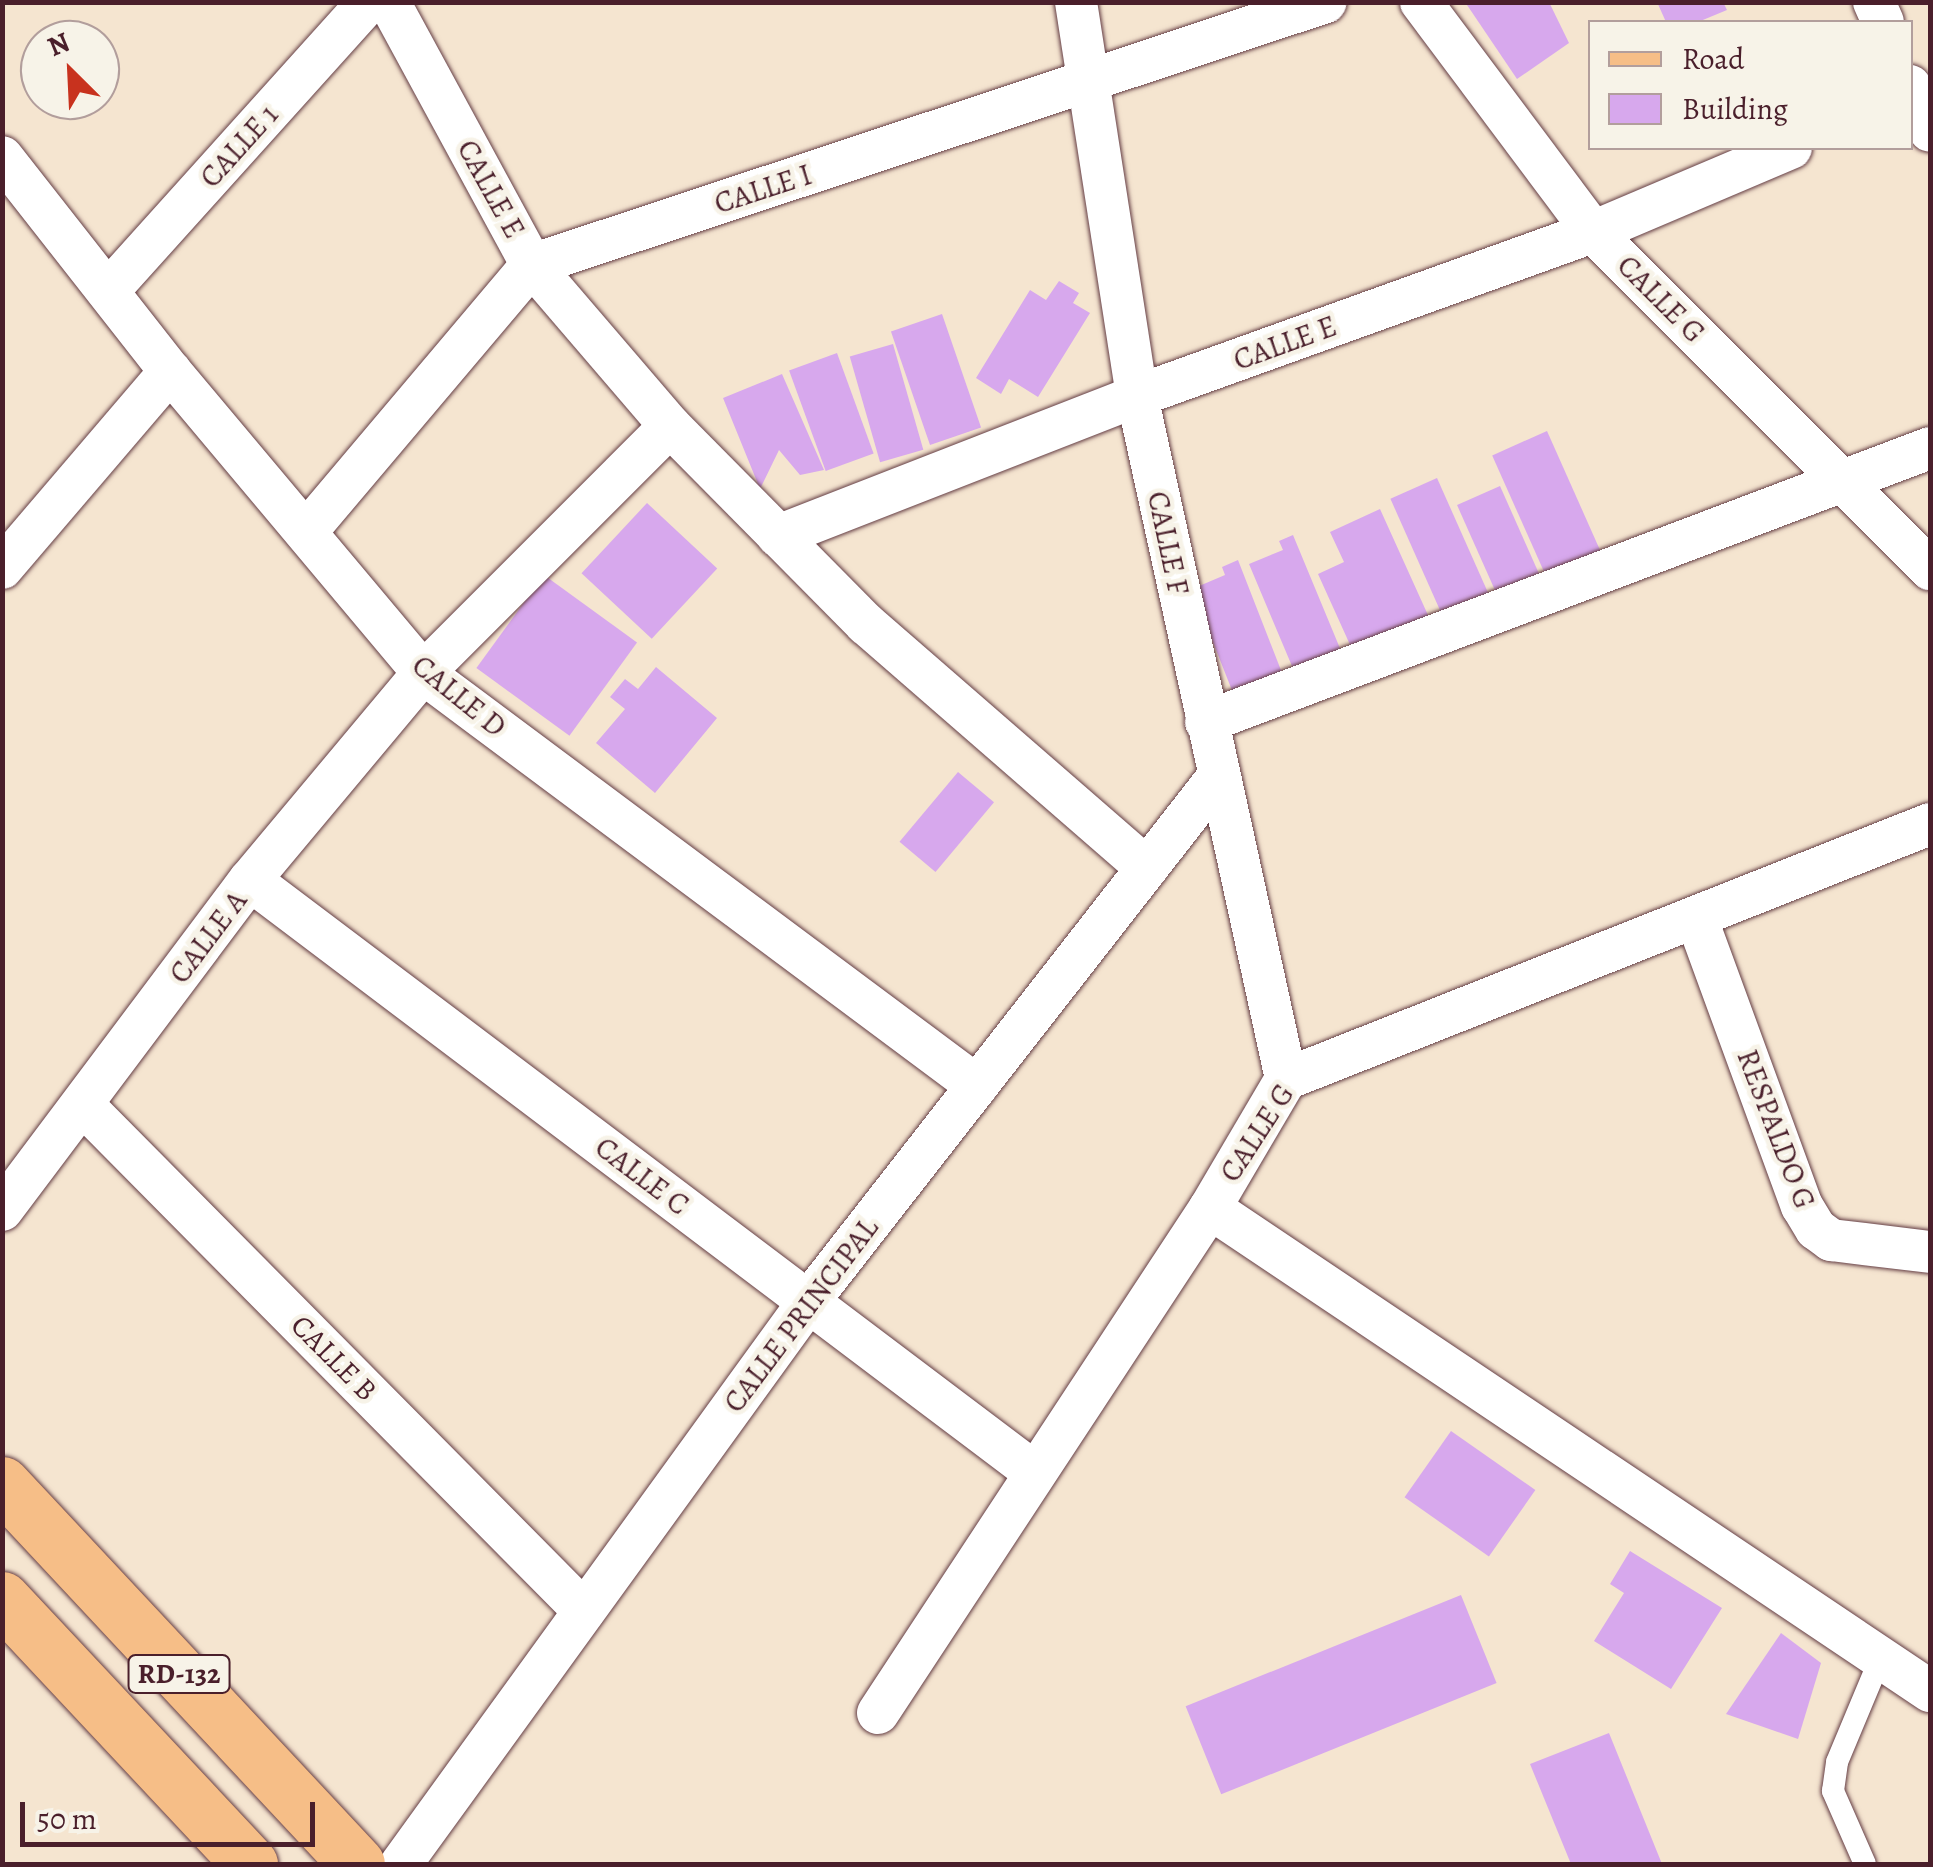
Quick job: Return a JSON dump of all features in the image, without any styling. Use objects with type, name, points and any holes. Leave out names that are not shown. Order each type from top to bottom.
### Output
[{"type":"main road","name":"RD-132","points":[[2,1484],[357,1864]]},
{"type":"main road","name":"RD-132","points":[[2,1599],[250,1864]]},
{"type":"street","name":"CALLE 1","points":[[109,290],[368,2]]},
{"type":"street","name":"CALLE E","points":[[389,2],[532,265],[670,426],[866,624],[1147,868]]},
{"type":"street","name":"CALLE F","points":[[1076,2],[1137,396],[1286,1078]]},
{"type":"street","name":"CALLE I","points":[[532,265],[1326,2]]},
{"type":"street","name":"CALLE G","points":[[1422,2],[1593,232],[1930,570]]},
{"type":"street","name":"CALLE E","points":[[778,536],[1137,396],[1593,232],[1786,150]]},
{"type":"street","name":"CALLE D","points":[[2,157],[170,371],[423,673],[976,1086]]},
{"type":"street","points":[[306,532],[532,265]]},
{"type":"street","points":[[2,568],[170,371]]},
{"type":"street","name":"CALLE A","points":[[2,1210],[250,880],[423,673],[670,426]]},
{"type":"street","points":[[1206,722],[1930,448]]},
{"type":"street","name":"CALLE PRINCIPAL","points":[[400,1864],[809,1301],[1218,776]]},
{"type":"street","name":"CALLE G","points":[[878,1713],[1210,1208],[1286,1078],[1930,824]]},
{"type":"street","name":"CALLE C","points":[[250,880],[1034,1472]]},
{"type":"street","name":"RESPALDO G","points":[[1696,917],[1802,1206],[1816,1229],[1831,1240],[1930,1252]]},
{"type":"street","name":"CALLE B","points":[[83,1105],[584,1611]]},
{"type":"street","points":[[1210,1208],[1930,1691]]},
{"type":"lane","points":[[1865,1864],[1833,1791],[1836,1762],[1880,1657]]},
{"type":"building","points":[[1465,2],[1549,2],[1569,43],[1517,79]]},
{"type":"building","points":[[1657,2],[1723,2],[1727,10],[1703,20],[1665,20]]},
{"type":"building","points":[[1059,281],[1079,293],[1073,303],[1090,313],[1038,397],[1009,379],[1001,394],[976,378],[1030,290],[1046,300]]},
{"type":"building","points":[[942,314],[981,427],[930,445],[891,332]]},
{"type":"building","points":[[893,344],[923,450],[880,462],[850,356]]},
{"type":"building","points":[[837,353],[874,454],[826,471],[789,370]]},
{"type":"building","points":[[782,374],[824,470],[800,475],[779,450],[760,489],[723,398]]},
{"type":"building","points":[[1547,431],[1600,551],[1545,575],[1492,455]]},
{"type":"building","points":[[1437,478],[1490,598],[1444,618],[1390,499]]},
{"type":"building","points":[[1500,486],[1540,576],[1497,596],[1457,505]]},
{"type":"building","points":[[647,503],[717,568],[652,639],[582,573]]},
{"type":"building","points":[[1380,509],[1432,624],[1356,658],[1318,574],[1344,562],[1330,532]]},
{"type":"building","points":[[1293,535],[1344,658],[1297,678],[1249,564],[1283,550],[1279,541]]},
{"type":"building","points":[[1238,560],[1284,678],[1235,698],[1192,589],[1225,575],[1222,567]]},
{"type":"building","points":[[544,575],[637,643],[569,736],[476,668]]},
{"type":"building","points":[[656,667],[717,718],[655,793],[596,743],[625,709],[610,697],[625,679],[638,689]]},
{"type":"building","points":[[958,772],[994,802],[936,872],[900,842]]},
{"type":"building","points":[[1451,1431],[1535,1490],[1489,1556],[1405,1497]]},
{"type":"building","points":[[1630,1551],[1722,1608],[1671,1689],[1594,1641],[1624,1593],[1610,1584]]},
{"type":"building","points":[[1461,1595],[1497,1683],[1221,1794],[1186,1706]]},
{"type":"building","points":[[1781,1633],[1821,1663],[1798,1739],[1726,1714]]},
{"type":"building","points":[[1609,1733],[1662,1864],[1571,1864],[1530,1764]]}]
